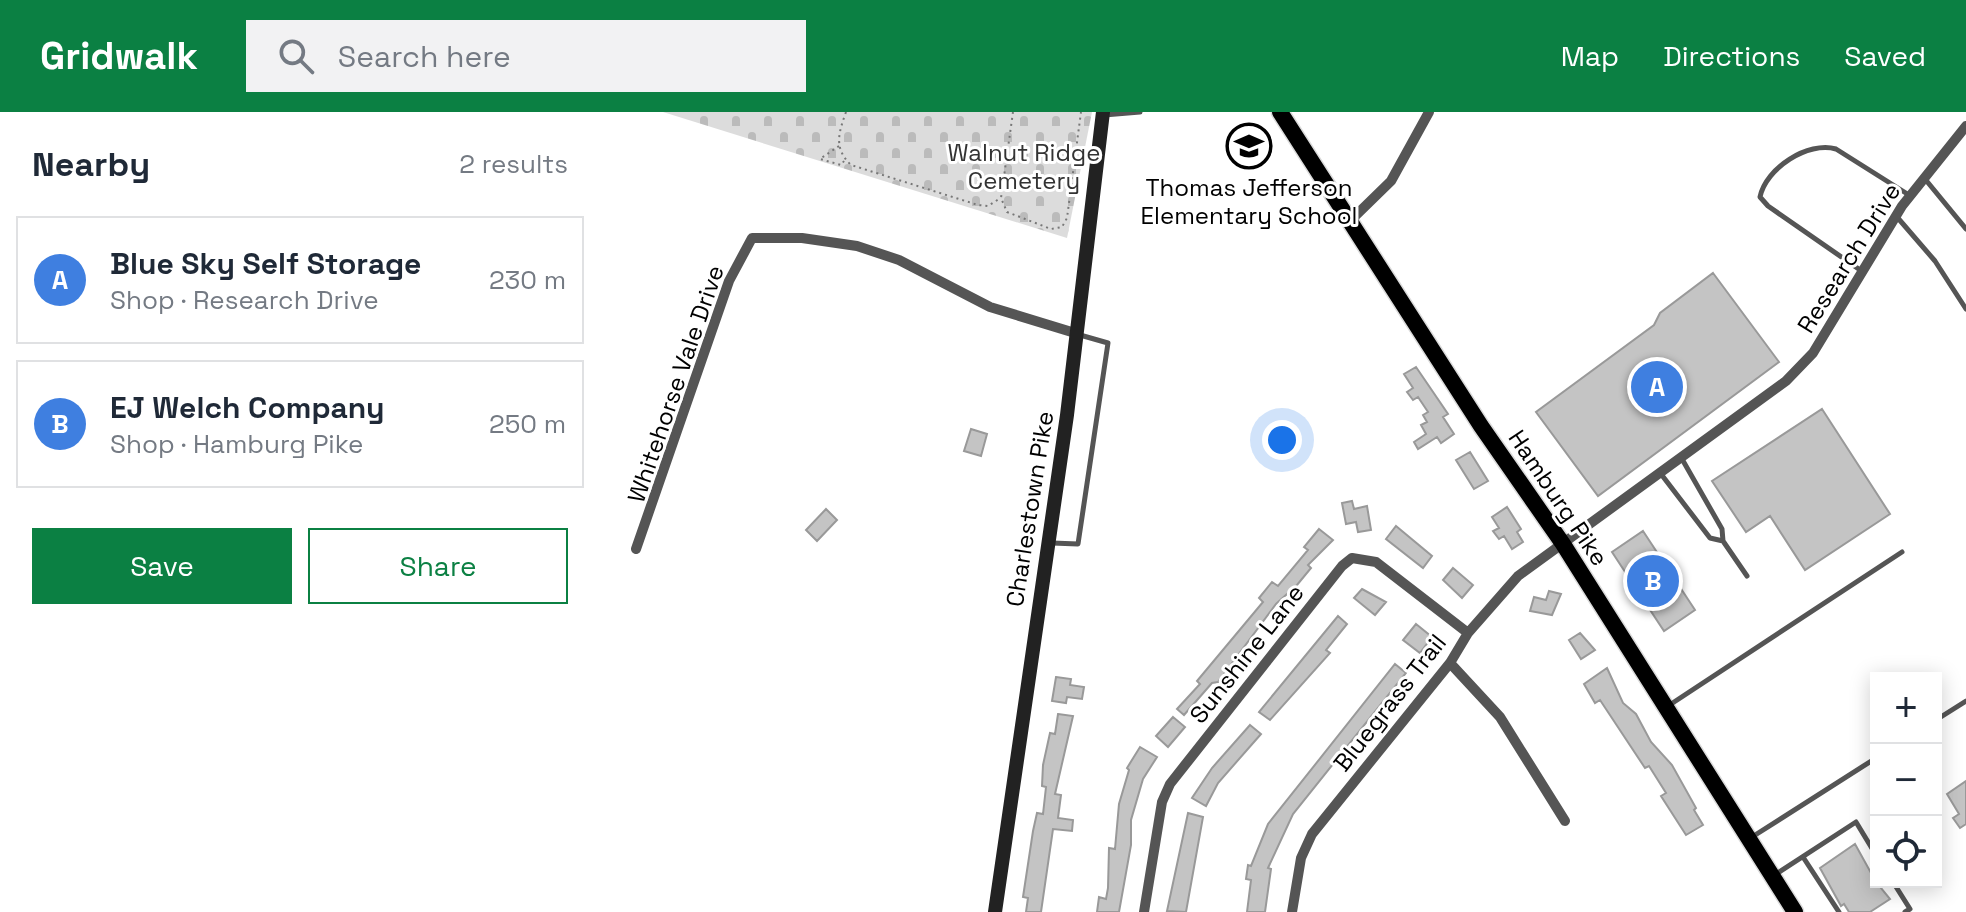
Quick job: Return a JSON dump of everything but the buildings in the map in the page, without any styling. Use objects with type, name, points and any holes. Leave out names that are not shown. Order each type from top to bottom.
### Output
[{"type":"main road","name":"Hamburg Pike","points":[[1280,112],[1349,222],[1563,544],[1664,709],[1795,912]]},
{"type":"street","points":[[1349,222],[1391,181],[1429,112]]},
{"type":"street","name":"Charlestown Pike","points":[[995,912],[1048,542],[1103,114]]},
{"type":"street","name":"Research Drive","points":[[1563,544],[1682,459],[1795,372],[1831,328],[1896,216],[1966,126]]},
{"type":"street","name":"Whitehorse Vale Drive","points":[[636,549],[729,281],[752,238],[802,238],[857,246],[899,260],[990,307],[1075,333]]},
{"type":"street","name":"Bluegrass Trail","points":[[1292,912],[1301,858],[1312,834],[1450,663],[1468,633],[1518,576],[1563,544]]},
{"type":"street","name":"Sunshine Lane","points":[[1144,912],[1162,802],[1170,784],[1342,566],[1352,558],[1376,562],[1468,633]]},
{"type":"street","points":[[1450,663],[1500,717],[1565,821]]},
{"type":"lane","points":[[1103,114],[1140,112]]},
{"type":"lane","points":[[1863,272],[1768,206],[1760,197],[1762,186],[1807,147],[1823,145],[1836,149],[1910,196]]},
{"type":"lane","points":[[1924,178],[1966,229]]},
{"type":"lane","points":[[1896,216],[1935,261],[1966,309]]},
{"type":"lane","points":[[1048,542],[1078,544],[1108,343],[1075,333]]},
{"type":"lane","points":[[1682,459],[1722,529],[1723,541],[1747,576]]},
{"type":"lane","points":[[1661,474],[1710,538],[1723,541]]},
{"type":"lane","points":[[1664,709],[1902,552]]},
{"type":"lane","points":[[1942,716],[1966,701]]},
{"type":"lane","points":[[1748,839],[1870,762]]},
{"type":"lane","points":[[1772,877],[1856,822],[1870,845]]},
{"type":"lane","points":[[1803,857],[1839,912]]},
{"type":"lane","points":[[1897,888],[1910,909],[1905,912]]},
{"type":"path","points":[[846,112],[838,137],[845,160],[851,165],[978,205],[988,206],[1001,198]]},
{"type":"path","points":[[1013,112],[1001,198],[1007,212],[1051,229],[1062,227],[1067,218],[1081,112]]},
{"type":"path","points":[[840,145],[820,159],[841,165],[845,160]]},
{"type":"green space","name":"Walnut Ridge Cemetery","points":[[663,112],[1092,112],[1067,238]]},
{"type":"place","name":"Thomas Jefferson Elementary School","points":[[1249,146]]},
{"type":"place","name":"Blue Sky Self Storage","points":[[1657,387]]},
{"type":"place","name":"EJ Welch Company","points":[[1653,581]]}]
